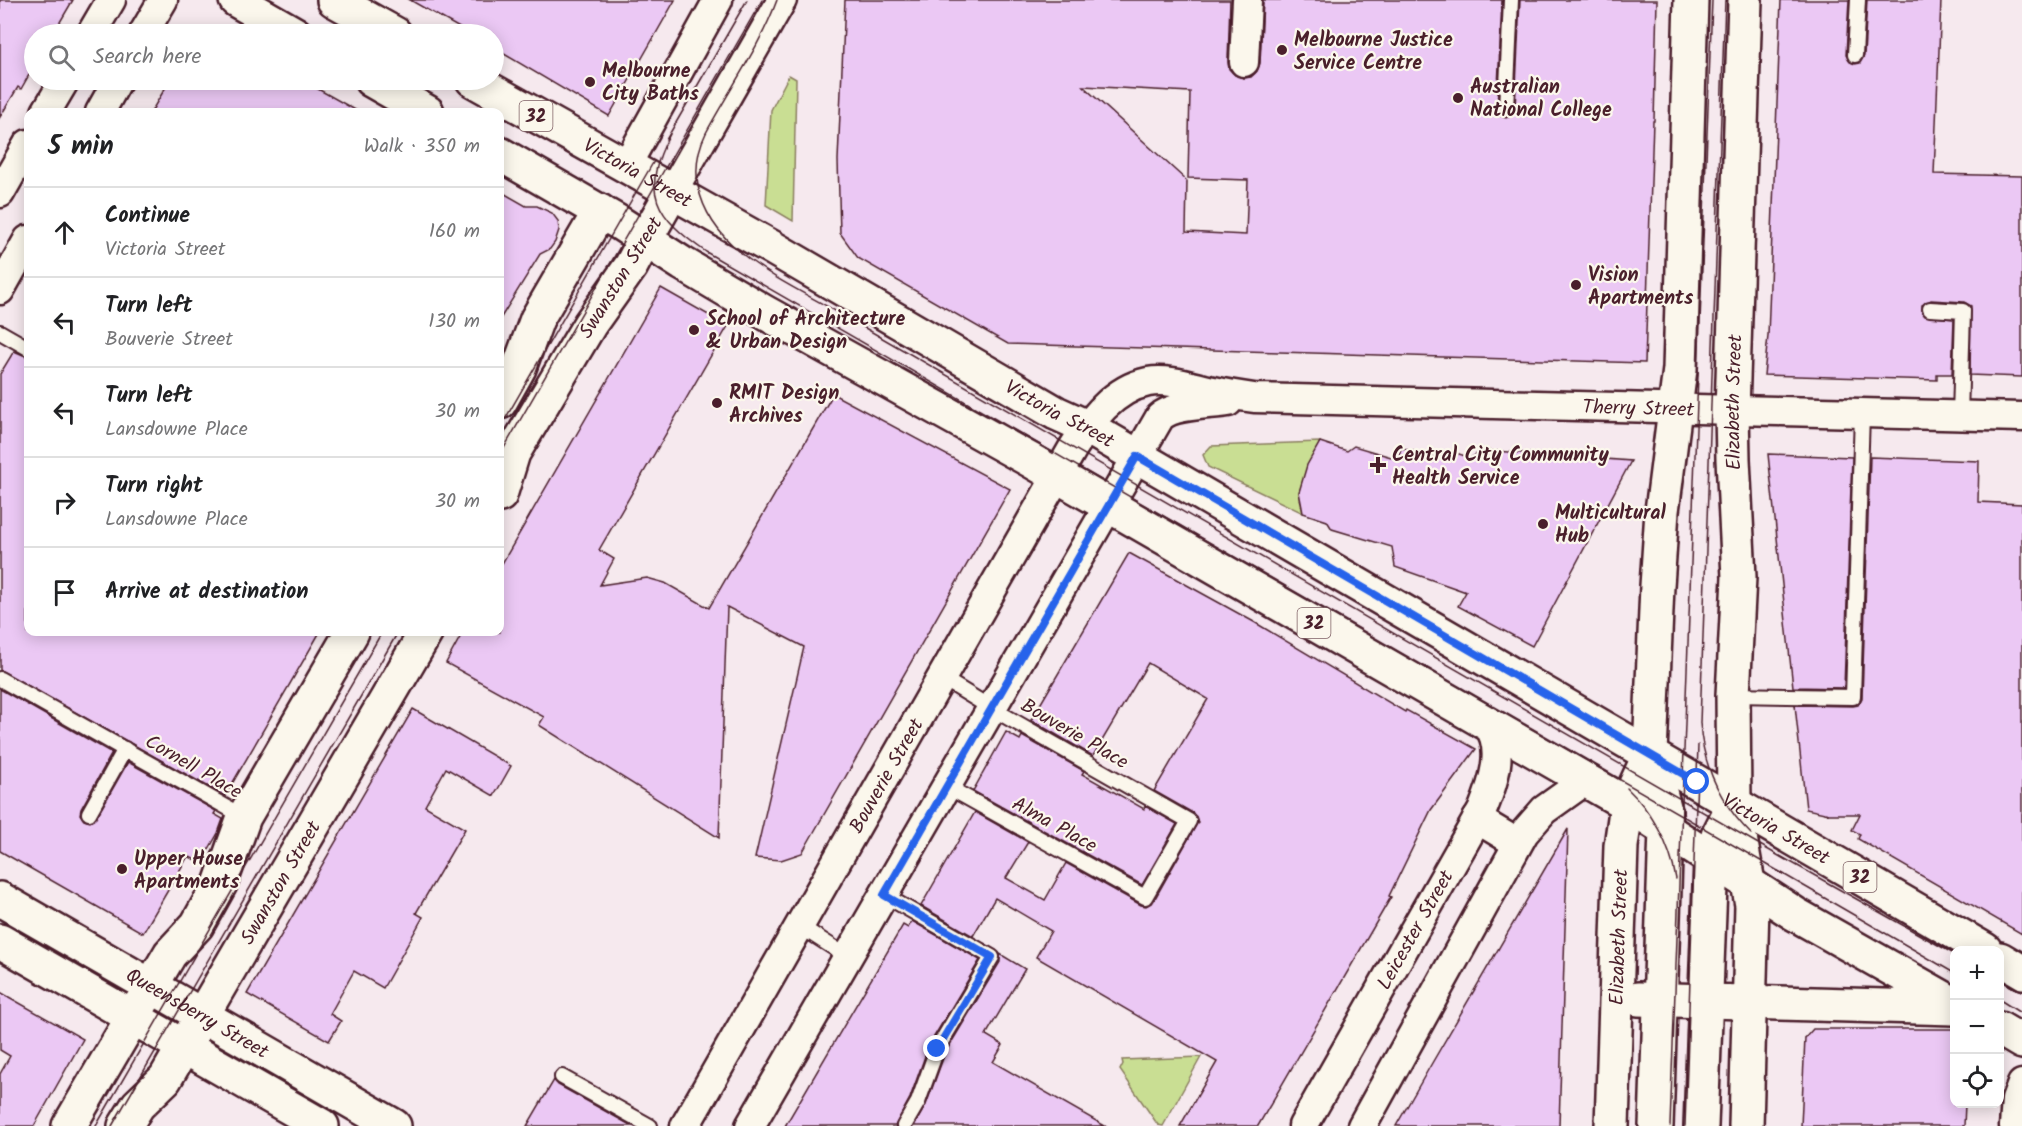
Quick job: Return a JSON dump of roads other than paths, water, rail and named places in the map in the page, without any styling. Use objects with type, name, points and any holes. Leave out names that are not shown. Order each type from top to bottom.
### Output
[{"type":"main road","points":[[236,0],[278,24]]},
{"type":"main road","points":[[334,0],[377,24]]},
{"type":"main road","name":"Elizabeth Street","points":[[1656,1126],[1666,829],[1665,811],[1650,754],[1662,511],[1680,369],[1691,0]]},
{"type":"main road","name":"Elizabeth Street","points":[[1745,0],[1732,411],[1739,577],[1733,695],[1734,804],[1752,905],[1746,1126]]},
{"type":"main road","points":[[388,90],[420,108]]},
{"type":"main road","name":"Victoria Street","points":[[491,90],[1056,413],[1087,427],[1976,946]]},
{"type":"main road","name":"32","points":[[504,156],[600,211],[764,312],[1058,476],[1627,804],[1795,914],[1950,1004]]},
{"type":"main road","points":[[504,395],[519,368],[537,319],[626,166]]},
{"type":"main road","name":"Swanston Street","points":[[504,482],[513,453],[590,324],[631,266],[672,192]]},
{"type":"main road","points":[[69,1126],[170,954],[197,925],[220,884],[244,817],[350,636]]},
{"type":"main road","name":"Swanston Street","points":[[125,1126],[138,1105],[165,1079],[424,636]]},
{"type":"main road","name":"Elizabeth Street","points":[[1612,1126],[1619,861],[1627,804],[1650,754]]},
{"type":"main road","name":"Elizabeth Street","points":[[1701,1126],[1711,859],[1718,836],[1734,804]]},
{"type":"main road","name":"Queensberry Street","points":[[0,899],[394,1126]]},
{"type":"main road","name":"Queensberry Street","points":[[0,941],[322,1126]]},
{"type":"main road","points":[[2004,961],[2022,972]]},
{"type":"main road","points":[[1615,998],[1705,1002],[1950,1006]]},
{"type":"main road","points":[[2004,1031],[2022,1042]]},
{"type":"street","points":[[98,24],[111,0]]},
{"type":"street","points":[[149,24],[163,0]]},
{"type":"street","points":[[626,166],[718,0]]},
{"type":"street","name":"Swanston Street","points":[[672,192],[782,0]]},
{"type":"street","points":[[1244,62],[1247,0]]},
{"type":"street","points":[[52,108],[61,90]]},
{"type":"street","points":[[102,108],[112,90]]},
{"type":"street","points":[[0,193],[24,151]]},
{"type":"street","points":[[1,287],[24,247]]},
{"type":"street","name":"Therry Street","points":[[1087,427],[1103,406],[1128,389],[1149,382],[1186,385],[1254,398],[2022,417]]},
{"type":"street","name":"Therry Street","points":[[1137,456],[1164,414],[1183,408],[1254,398]]},
{"type":"street","name":"Bouverie Street","points":[[685,1126],[1087,427]]},
{"type":"street","points":[[750,1126],[1137,456]]},
{"type":"street","name":"Leicester Street","points":[[1303,1126],[1477,819],[1488,795],[1496,759],[1495,738],[1487,723]]},
{"type":"street","points":[[1362,1126],[1517,843],[1544,810],[1586,780]]},
{"type":"street","points":[[1477,819],[1517,843]]},
{"type":"street","points":[[2014,1126],[2016,1100],[2022,1084]]},
{"type":"lane","points":[[1506,109],[1511,0]]},
{"type":"lane","points":[[1856,55],[1858,0]]},
{"type":"lane","points":[[1930,309],[1963,311],[1960,416]]},
{"type":"lane","points":[[0,332],[24,346]]},
{"type":"lane","points":[[1733,695],[1853,697],[1862,414]]},
{"type":"lane","name":"Bouverie Place","points":[[942,678],[1189,821],[1145,897]]},
{"type":"lane","name":"Cornell Place","points":[[0,679],[244,817]]},
{"type":"lane","name":"Cornell Place","points":[[89,813],[125,749]]},
{"type":"lane","name":"Alma Place","points":[[946,786],[1145,897]]},
{"type":"lane","points":[[884,895],[992,957],[937,1049],[918,1102],[904,1126]]},
{"type":"lane","points":[[800,926],[848,957]]},
{"type":"lane","points":[[561,1077],[650,1126]]},
{"type":"tram line","points":[[666,140],[747,0]]},
{"type":"tram line","points":[[504,448],[762,0]]},
{"type":"tram line","points":[[777,0],[753,51],[706,133],[698,158],[698,186],[706,209],[718,229],[734,247],[775,277],[1786,860]]},
{"type":"tram line","points":[[1670,1126],[1712,0]]},
{"type":"tram line","points":[[1725,0],[1700,723],[1705,754],[1715,783],[1731,810],[1751,834]]},
{"type":"tram line","points":[[670,134],[656,172],[655,187],[658,201],[664,214],[675,227],[706,252],[1785,875]]},
{"type":"tram line","points":[[504,421],[654,161]]},
{"type":"tram line","points":[[96,1126],[380,636]]},
{"type":"tram line","points":[[112,1126],[396,636]]},
{"type":"tram line","points":[[1685,1126],[1698,745]]},
{"type":"tram line","points":[[1627,788],[1659,829],[1676,879]]},
{"type":"tram line","points":[[1780,856],[1950,952]]},
{"type":"tram line","points":[[1778,871],[1950,971]]},
{"type":"tram line","points":[[2004,980],[2022,991]]},
{"type":"tram line","points":[[2004,1003],[2022,1014]]},
{"type":"place","name":"Melbourne Justice Service Centre","points":[[1282,50]]},
{"type":"place","name":"Melbourne City Baths","points":[[590,82]]},
{"type":"place","name":"Australian National College","points":[[1458,98]]},
{"type":"place","name":"Vision Apartments","points":[[1576,285]]},
{"type":"place","name":"School of Architecture & Urban Design","points":[[694,330]]},
{"type":"place","name":"RMIT Design Archives","points":[[717,403]]},
{"type":"place","name":"Central City Community Health Service","points":[[1378,465]]},
{"type":"place","name":"Multicultural Hub","points":[[1543,524]]},
{"type":"place","name":"Upper House Apartments","points":[[122,869]]}]
